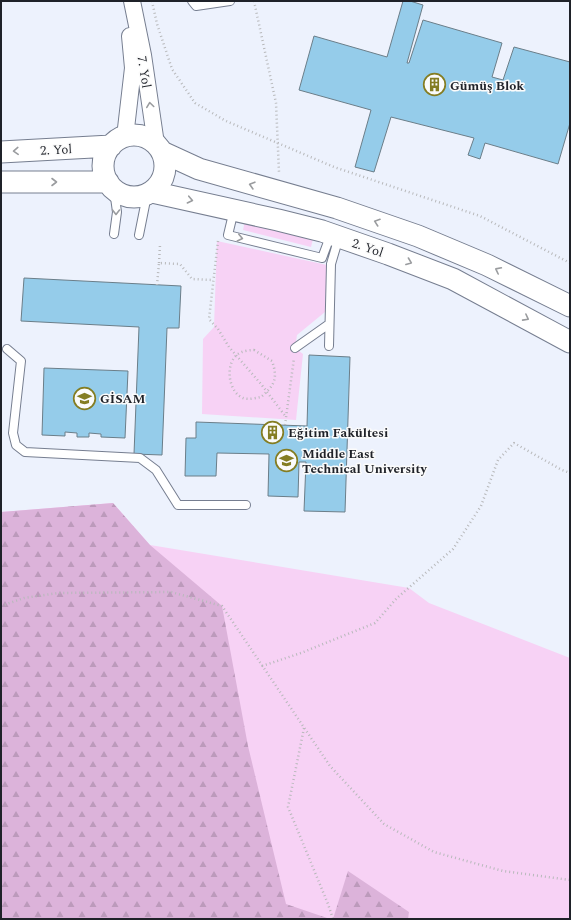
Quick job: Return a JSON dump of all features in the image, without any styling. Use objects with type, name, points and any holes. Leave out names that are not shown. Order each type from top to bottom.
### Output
[{"type":"street","name":"7. Yol","points":[[118,142],[133,68],[127,1]]},
{"type":"street","name":"7. Yol","points":[[132,1],[159,148]]},
{"type":"street","name":"2. Yol","points":[[1,152],[118,142],[138,136],[148,138],[159,148],[199,170],[337,208],[418,236],[487,264],[570,306]]},
{"type":"street","points":[[111,186],[104,173],[104,164],[106,154],[118,142]]},
{"type":"street","points":[[149,194],[158,186],[163,178],[165,165],[159,148]]},
{"type":"street","name":"2. Yol","points":[[1,182],[111,186],[123,195],[132,197],[149,194],[234,209],[335,236],[388,254],[453,279],[570,342]]},
{"type":"lane","points":[[192,1],[196,6],[230,1]]},
{"type":"lane","points":[[111,186],[117,212],[114,234]]},
{"type":"lane","points":[[139,235],[149,194]]},
{"type":"lane","points":[[234,209],[228,235],[322,258],[335,236]]},
{"type":"lane","points":[[329,346],[330,264],[335,236]]},
{"type":"lane","points":[[296,348],[329,324]]},
{"type":"lane","points":[[7,349],[21,361],[12,433],[16,445],[25,452],[140,458],[156,470],[178,504],[246,504]]},
{"type":"path","points":[[152,1],[157,24],[172,69],[195,102],[226,121],[334,167],[480,216],[570,263]]},
{"type":"path","points":[[254,1],[276,103],[280,193]]},
{"type":"path","points":[[228,235],[217,241],[209,319],[218,329],[229,347],[268,392],[286,417]]},
{"type":"path","points":[[157,285],[160,245]]},
{"type":"path","points":[[159,263],[180,264],[192,279],[213,280]]},
{"type":"path","points":[[285,425],[296,348]]},
{"type":"path","points":[[254,350],[272,361],[275,370],[275,379],[268,392],[262,397],[243,398],[233,390],[229,380],[233,360],[236,355],[245,351],[254,350]]},
{"type":"path","points":[[262,666],[301,653],[375,624],[397,598],[453,549],[481,506],[498,460],[514,442],[562,470],[570,473]]},
{"type":"path","points":[[1,606],[24,598],[58,593],[171,592],[222,606],[330,766],[384,824],[434,852],[502,871],[570,880]]},
{"type":"path","points":[[304,728],[288,807],[333,919]]},
{"type":"shaded area","name":"Middle East Technical University","points":[[1,1],[570,1],[570,919],[1,919]]},
{"type":"shaded area","points":[[245,221],[313,239],[311,247],[243,230]]},
{"type":"shaded area","points":[[217,241],[327,265],[325,312],[297,335],[295,348],[303,354],[296,420],[202,414],[203,339],[214,327]]},
{"type":"shaded area","points":[[113,503],[150,545],[409,588],[429,603],[570,658],[570,919],[1,919],[1,512]]},
{"type":"green space","points":[[113,503],[150,545],[222,606],[248,746],[286,904],[330,919],[1,919],[1,512]]},
{"type":"green space","points":[[348,871],[409,912],[408,919],[333,919]]},
{"type":"building","name":"Gümüş Blok","points":[[403,1],[410,1],[423,5],[407,63],[409,63],[423,20],[502,43],[492,77],[503,80],[514,47],[570,62],[570,123],[558,164],[485,143],[480,159],[468,155],[474,138],[391,117],[374,172],[355,167],[371,110],[299,90],[314,36],[387,57]]},
{"type":"building","points":[[24,278],[181,286],[179,328],[167,328],[162,455],[134,454],[139,327],[21,321]]},
{"type":"building","name":"Eğitim Fakültesi","points":[[309,355],[350,357],[345,512],[304,511],[306,462],[299,462],[298,497],[268,496],[269,454],[217,453],[216,476],[185,476],[186,438],[196,438],[196,422],[307,426]]},
{"type":"building","points":[[44,368],[128,371],[125,438],[101,437],[101,434],[89,433],[89,437],[77,437],[77,433],[65,432],[65,436],[42,435]]},
{"type":"place","name":"Gümüş Blok","points":[[435,85]]},
{"type":"place","name":"GİSAM","points":[[84,398]]},
{"type":"place","name":"Eğitim Fakültesi","points":[[272,432]]},
{"type":"place","name":"Middle East Technical University","points":[[286,460]]}]
